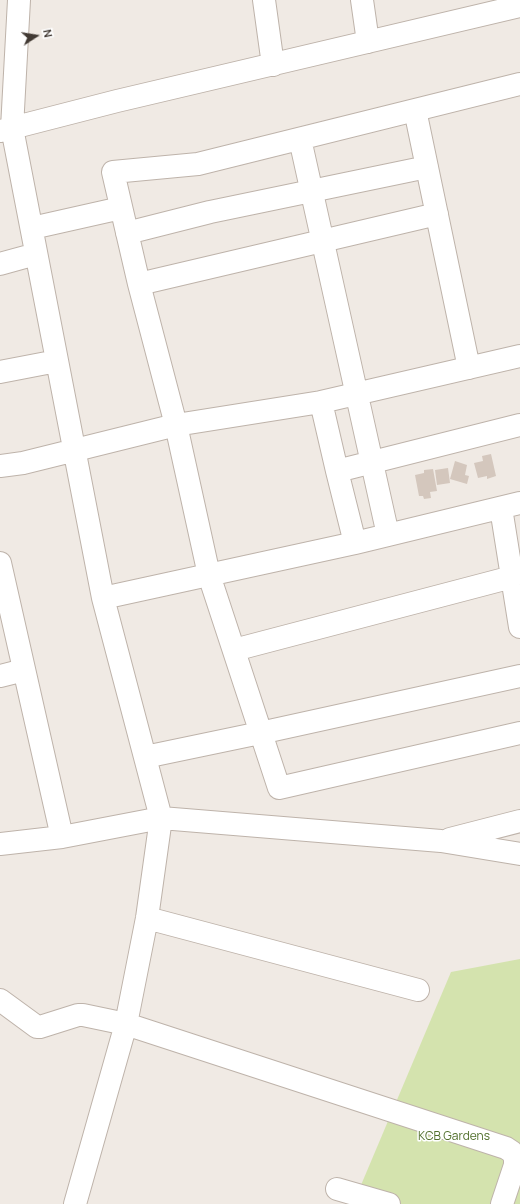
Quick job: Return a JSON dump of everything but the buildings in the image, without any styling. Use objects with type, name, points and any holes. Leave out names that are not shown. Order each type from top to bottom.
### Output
[{"type":"street","points":[[18,0],[6,130],[32,228],[103,598],[161,818],[147,918],[126,1024],[75,1204]]},
{"type":"street","points":[[264,0],[273,65]]},
{"type":"street","points":[[362,0],[368,42]]},
{"type":"street","points":[[6,130],[125,100],[520,6]]},
{"type":"street","points":[[520,84],[198,164],[112,172],[139,284],[176,425],[208,575],[234,650],[260,733],[280,788],[520,733]]},
{"type":"street","points":[[415,110],[469,368]]},
{"type":"street","points":[[300,138],[388,535]]},
{"type":"street","points":[[127,233],[210,212],[427,167]]},
{"type":"street","points":[[32,228],[121,208]]},
{"type":"street","points":[[139,284],[437,214]]},
{"type":"street","points":[[0,264],[36,254]]},
{"type":"street","points":[[0,466],[24,463],[176,425],[321,402],[520,356]]},
{"type":"street","points":[[0,372],[57,360]]},
{"type":"street","points":[[321,402],[355,542]]},
{"type":"street","points":[[337,471],[520,425]]},
{"type":"street","points":[[103,598],[388,535],[510,506],[512,577],[520,627]]},
{"type":"street","points":[[0,563],[62,837]]},
{"type":"street","points":[[234,650],[512,577]]},
{"type":"street","points":[[0,676],[24,670]]},
{"type":"street","points":[[145,757],[520,676]]},
{"type":"street","points":[[0,844],[62,837],[161,818],[441,841],[520,854]]},
{"type":"street","points":[[441,841],[520,820]]},
{"type":"street","points":[[147,918],[418,990]]},
{"type":"street","points":[[0,1000],[37,1027],[78,1015],[126,1024],[506,1148],[512,1152],[515,1158],[515,1164],[502,1204]]},
{"type":"street","points":[[337,1189],[389,1204]]},
{"type":"green space","name":"KCB Gardens","points":[[520,959],[520,1204],[353,1204],[451,972]]}]
